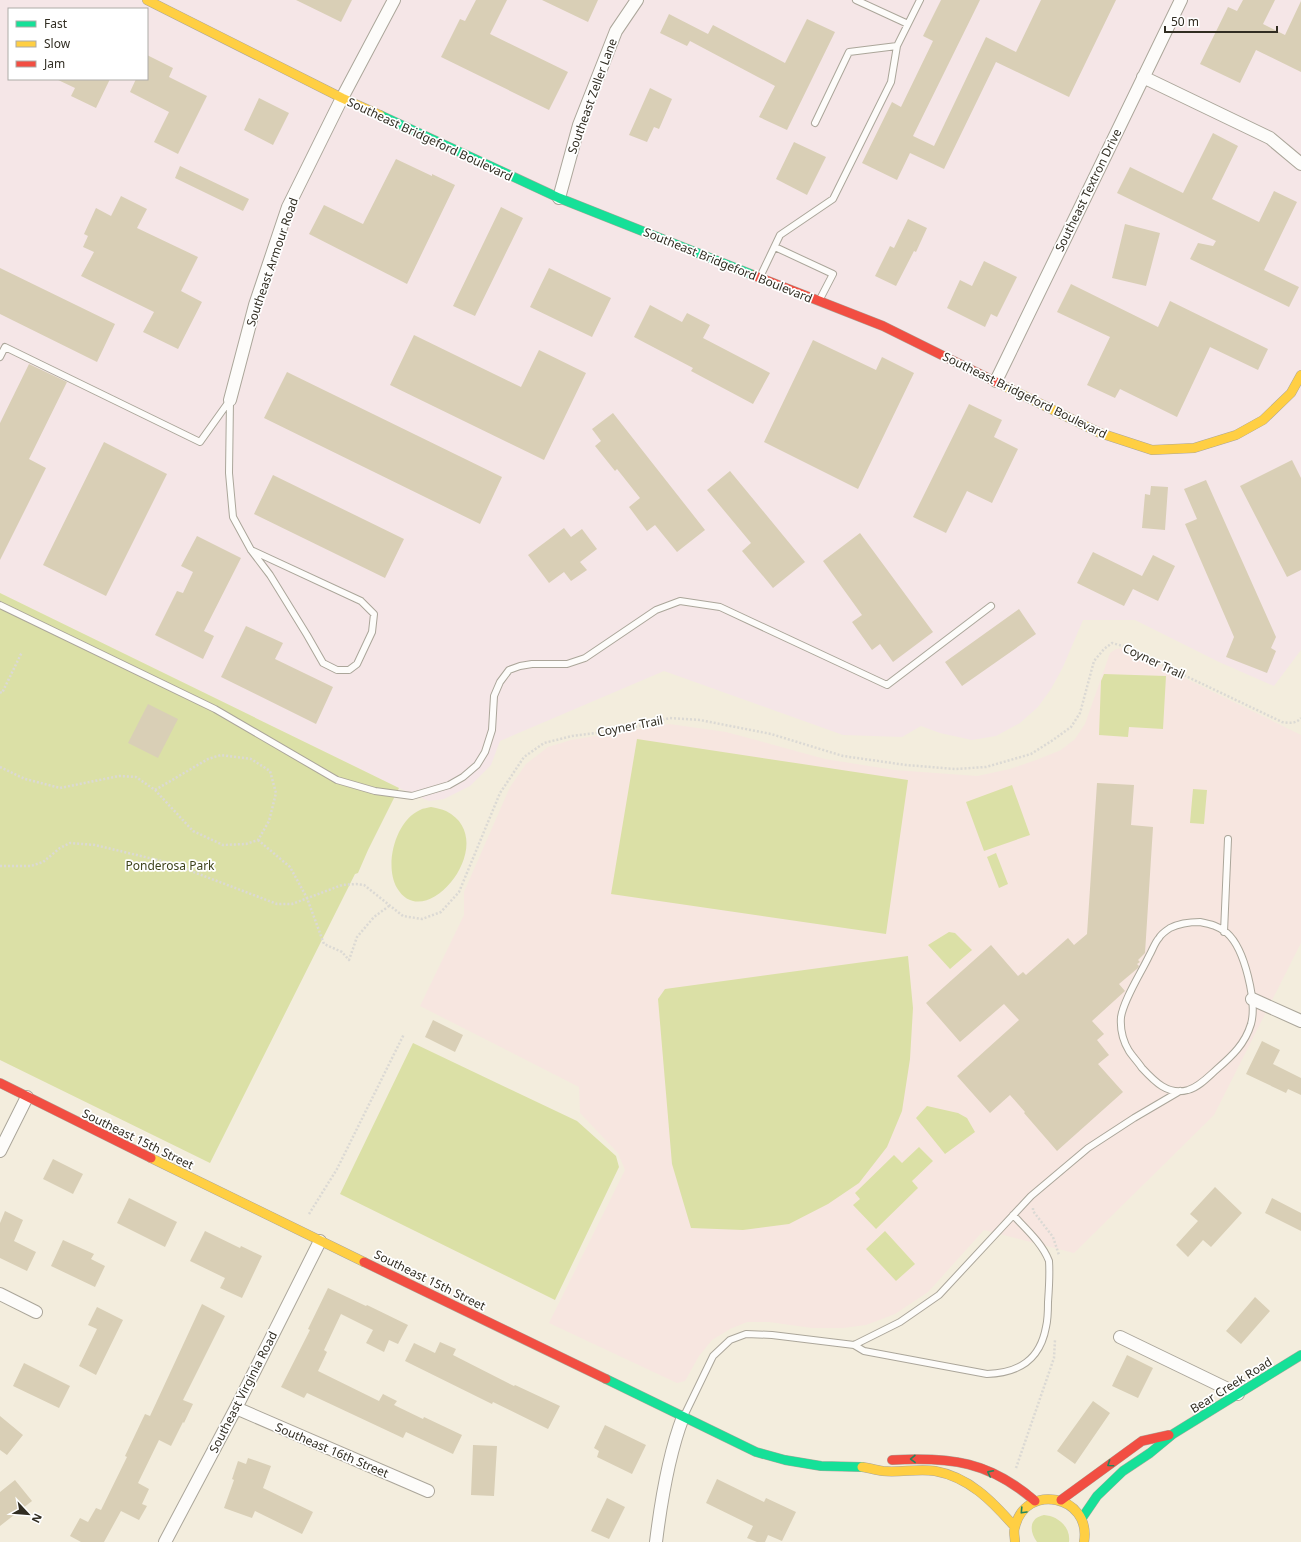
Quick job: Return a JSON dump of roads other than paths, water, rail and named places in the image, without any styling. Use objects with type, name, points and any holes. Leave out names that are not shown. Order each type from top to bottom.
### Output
[{"type":"street","name":"Southeast Bridgeford Boulevard","points":[[147,0],[342,98],[559,198],[883,326],[1100,433],[1152,450],[1194,448],[1236,435],[1263,420],[1291,393],[1301,376]]},
{"type":"street","name":"Southeast Armour Road","points":[[230,400],[255,306],[288,207],[342,98],[394,0]]},
{"type":"street","name":"Southeast Zeller Lane","points":[[559,198],[579,125],[616,31],[637,0]]},
{"type":"street","name":"Southeast Textron Drive","points":[[996,381],[1181,0]]},
{"type":"street","points":[[1143,77],[1270,138],[1301,164]]},
{"type":"street","points":[[1252,999],[1301,1021]]},
{"type":"street","name":"Southeast 15th Street","points":[[0,1083],[756,1452],[785,1460],[821,1466],[858,1466],[884,1471],[934,1472],[950,1475],[970,1484],[994,1503],[1014,1526]]},
{"type":"street","points":[[0,1151],[27,1097]]},
{"type":"street","name":"Southeast Virginia Road","points":[[165,1542],[236,1408],[320,1240]]},
{"type":"street","points":[[0,1294],[36,1312]]},
{"type":"street","points":[[1120,1336],[1238,1394]]},
{"type":"street","name":"Bear Creek Road","points":[[1082,1518],[1097,1496],[1123,1471],[1150,1453],[1173,1434],[1301,1356]]},
{"type":"street","name":"Southeast 16th Street","points":[[236,1408],[428,1491]]},
{"type":"street","points":[[656,1542],[659,1518],[675,1438],[684,1418]]},
{"type":"street","name":"Bear Creek Road","points":[[1060,1500],[1142,1441],[1173,1434]]},
{"type":"street","name":"Southeast 15th Street","points":[[858,1466],[881,1461],[937,1459],[966,1463],[978,1467],[1008,1482],[1035,1501]]},
{"type":"street","points":[[1015,1542],[1014,1526],[1018,1516],[1026,1507],[1035,1501],[1052,1498],[1069,1504],[1076,1510],[1082,1518],[1085,1529],[1085,1541]]},
{"type":"lane","points":[[856,0],[908,24]]},
{"type":"lane","points":[[759,278],[780,235],[833,198],[891,82],[897,46],[920,0]]},
{"type":"lane","points":[[815,123],[849,52],[897,46]]},
{"type":"lane","points":[[774,246],[833,274],[819,301]]},
{"type":"lane","points":[[0,358],[5,347],[200,442],[230,400]]},
{"type":"lane","points":[[230,400],[229,473],[233,517],[251,550],[270,575],[323,663],[337,670],[349,670],[357,664],[372,632],[374,614],[361,601],[251,550]]},
{"type":"lane","points":[[0,605],[216,709],[337,780],[375,791],[412,796],[449,785],[477,765],[485,752],[492,730],[494,696],[500,682],[509,670],[532,664],[567,664],[585,658],[656,610],[680,601],[720,607],[887,685],[992,606]]},
{"type":"lane","points":[[1224,932],[1228,840]]},
{"type":"lane","points":[[1200,922],[1214,925],[1224,932],[1237,945],[1243,959],[1252,999],[1251,1023],[1243,1041],[1234,1055],[1198,1086],[1187,1090],[1180,1091],[1164,1088],[1154,1081],[1131,1054],[1124,1043],[1121,1030],[1121,1016],[1125,1003],[1158,938],[1170,928],[1185,923],[1200,922]]},
{"type":"lane","points":[[854,1345],[900,1322],[939,1295],[1031,1196],[1088,1148],[1134,1118],[1180,1091]]},
{"type":"lane","points":[[684,1418],[713,1356],[730,1340],[746,1334],[772,1335],[854,1345],[864,1351],[987,1374],[1004,1374],[1020,1368],[1033,1357],[1042,1342],[1047,1326],[1049,1262],[1046,1252],[1040,1244],[1013,1215]]},
{"type":"park label","name":"Ponderosa Park","points":[[170,865]]}]
